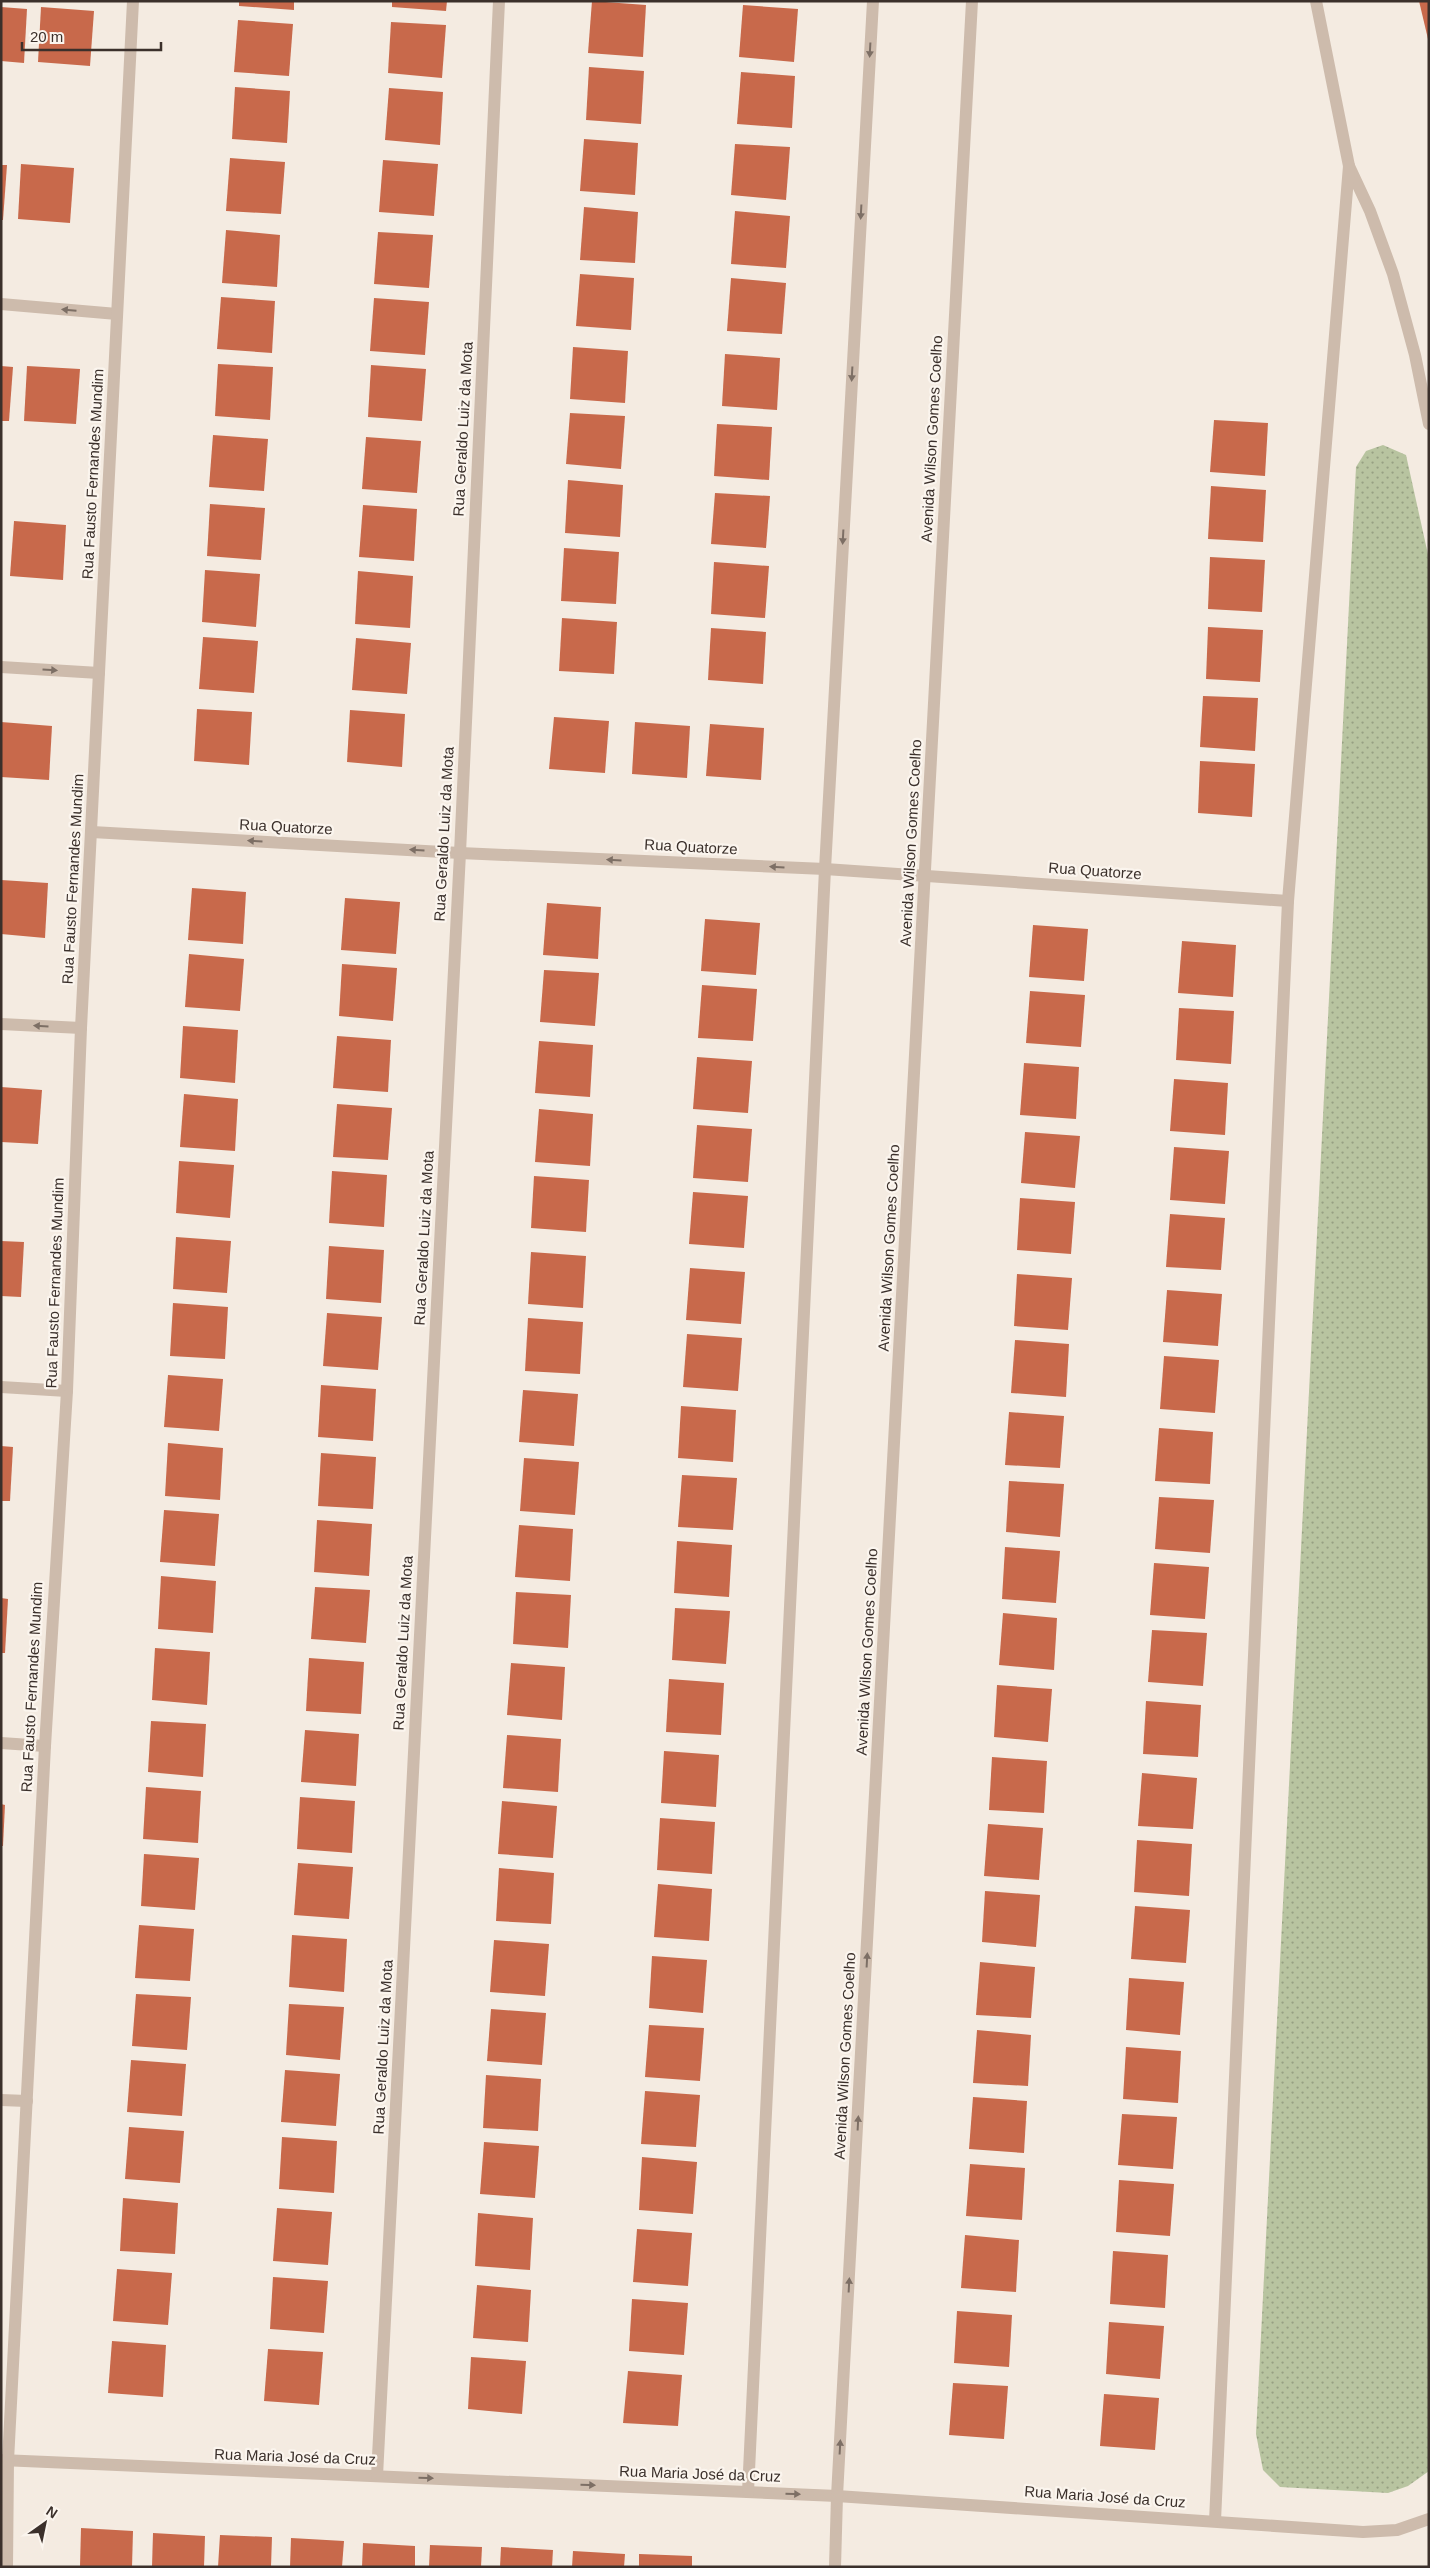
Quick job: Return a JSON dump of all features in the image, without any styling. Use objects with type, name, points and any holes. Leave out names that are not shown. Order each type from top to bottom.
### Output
[{"type":"street","name":"Rua Fausto Fernandes Mundim","points":[[7,2567],[5,2460],[67,1391],[81,1028],[134,1]]},
{"type":"street","name":"Rua Geraldo Luiz da Mota","points":[[377,2476],[460,853],[499,1]]},
{"type":"street","points":[[748,2492],[825,869],[873,1]]},
{"type":"street","name":"Avenida Wilson Gomes Coelho","points":[[835,2567],[837,2496],[972,1]]},
{"type":"street","points":[[1316,1],[1349,166],[1370,211],[1393,274],[1415,355],[1429,424]]},
{"type":"street","points":[[1215,2521],[1288,901],[1349,166]]},
{"type":"street","points":[[1,304],[117,314]]},
{"type":"street","points":[[1,667],[99,673]]},
{"type":"street","name":"Rua Quatorze","points":[[92,832],[460,853],[825,869],[1288,901]]},
{"type":"street","points":[[1,1024],[81,1028]]},
{"type":"street","points":[[1,1387],[67,1391]]},
{"type":"street","points":[[1,1743],[45,1746]]},
{"type":"street","points":[[1,2100],[27,2101]]},
{"type":"street","name":"Rua Maria José da Cruz","points":[[5,2460],[837,2496],[1363,2532],[1396,2530],[1429,2519]]},
{"type":"green space","points":[[1383,445],[1406,455],[1429,559],[1429,2471],[1408,2486],[1388,2493],[1280,2487],[1263,2470],[1256,2434],[1356,467],[1366,451]]},
{"type":"building","points":[[239,1],[294,1],[294,10],[239,6]]},
{"type":"building","points":[[392,1],[447,1],[446,11],[392,7]]},
{"type":"building","points":[[592,1],[646,5],[643,57],[588,53]]},
{"type":"building","points":[[1419,1],[1429,1],[1428,39]]},
{"type":"building","points":[[743,5],[798,9],[794,62],[739,57]]},
{"type":"building","points":[[1,7],[27,9],[24,63],[1,61]]},
{"type":"building","points":[[41,7],[94,11],[90,66],[38,62]]},
{"type":"building","points":[[238,20],[293,24],[289,76],[234,72]]},
{"type":"building","points":[[391,22],[446,25],[442,78],[388,73]]},
{"type":"building","points":[[589,67],[644,71],[641,124],[586,120]]},
{"type":"building","points":[[741,72],[795,76],[792,128],[737,124]]},
{"type":"building","points":[[235,87],[290,91],[287,143],[232,139]]},
{"type":"building","points":[[389,88],[443,92],[440,145],[385,140]]},
{"type":"building","points":[[584,139],[638,143],[635,195],[580,191]]},
{"type":"building","points":[[735,144],[790,147],[786,200],[731,195]]},
{"type":"building","points":[[230,158],[285,162],[281,214],[226,211]]},
{"type":"building","points":[[383,160],[438,164],[434,216],[379,212]]},
{"type":"building","points":[[21,164],[74,168],[70,223],[18,219]]},
{"type":"building","points":[[1,165],[7,165],[3,220],[1,220]]},
{"type":"building","points":[[584,207],[638,212],[635,263],[580,260]]},
{"type":"building","points":[[735,211],[790,216],[786,268],[731,264]]},
{"type":"building","points":[[226,230],[280,235],[277,287],[222,283]]},
{"type":"building","points":[[378,232],[433,235],[429,288],[374,284]]},
{"type":"building","points":[[580,274],[634,278],[631,330],[576,326]]},
{"type":"building","points":[[731,278],[786,283],[782,334],[727,331]]},
{"type":"building","points":[[221,297],[275,301],[272,353],[217,349]]},
{"type":"building","points":[[374,298],[429,302],[425,355],[370,351]]},
{"type":"building","points":[[573,347],[628,351],[625,403],[570,399]]},
{"type":"building","points":[[725,354],[780,358],[777,410],[722,406]]},
{"type":"building","points":[[218,364],[273,367],[270,420],[215,416]]},
{"type":"building","points":[[371,365],[426,369],[422,421],[368,417]]},
{"type":"building","points":[[1,366],[13,367],[9,421],[1,421]]},
{"type":"building","points":[[27,366],[80,369],[76,424],[24,421]]},
{"type":"building","points":[[570,413],[625,416],[621,469],[566,464]]},
{"type":"building","points":[[1214,420],[1268,423],[1265,476],[1210,472]]},
{"type":"building","points":[[717,424],[772,427],[769,480],[714,476]]},
{"type":"building","points":[[213,435],[268,439],[264,491],[209,487]]},
{"type":"building","points":[[366,437],[421,441],[417,493],[362,489]]},
{"type":"building","points":[[568,480],[623,485],[620,537],[565,533]]},
{"type":"building","points":[[1211,486],[1266,490],[1263,542],[1208,539]]},
{"type":"building","points":[[715,493],[770,496],[766,548],[711,544]]},
{"type":"building","points":[[210,504],[265,508],[261,560],[207,556]]},
{"type":"building","points":[[363,505],[417,509],[414,561],[359,557]]},
{"type":"building","points":[[14,521],[66,525],[63,580],[10,576]]},
{"type":"building","points":[[564,548],[619,552],[616,604],[561,601]]},
{"type":"building","points":[[1210,557],[1265,560],[1262,612],[1208,609]]},
{"type":"building","points":[[714,562],[769,566],[765,618],[711,614]]},
{"type":"building","points":[[205,570],[260,574],[256,627],[202,622]]},
{"type":"building","points":[[358,571],[413,576],[410,628],[355,624]]},
{"type":"building","points":[[562,618],[617,622],[614,674],[559,671]]},
{"type":"building","points":[[1208,627],[1263,630],[1260,682],[1206,679]]},
{"type":"building","points":[[711,628],[766,632],[763,684],[708,680]]},
{"type":"building","points":[[203,637],[258,641],[254,693],[199,689]]},
{"type":"building","points":[[356,638],[411,643],[407,694],[352,690]]},
{"type":"building","points":[[1203,696],[1258,698],[1255,751],[1200,747]]},
{"type":"building","points":[[197,709],[252,712],[249,765],[194,761]]},
{"type":"building","points":[[350,710],[405,714],[402,767],[347,762]]},
{"type":"building","points":[[554,717],[609,721],[605,773],[549,769]]},
{"type":"building","points":[[1,722],[52,726],[49,780],[1,777]]},
{"type":"building","points":[[635,722],[690,726],[687,778],[632,774]]},
{"type":"building","points":[[710,724],[764,728],[761,780],[706,776]]},
{"type":"building","points":[[1200,761],[1255,764],[1252,817],[1198,813]]},
{"type":"building","points":[[1,880],[48,883],[45,938],[1,934]]},
{"type":"building","points":[[192,888],[246,892],[243,944],[188,940]]},
{"type":"building","points":[[345,898],[400,902],[396,954],[341,950]]},
{"type":"building","points":[[547,903],[601,907],[598,959],[543,955]]},
{"type":"building","points":[[705,919],[760,923],[756,975],[701,971]]},
{"type":"building","points":[[1033,925],[1088,929],[1084,981],[1029,977]]},
{"type":"building","points":[[1182,941],[1236,945],[1233,997],[1178,993]]},
{"type":"building","points":[[189,954],[244,959],[240,1011],[185,1007]]},
{"type":"building","points":[[342,964],[397,968],[393,1021],[339,1016]]},
{"type":"building","points":[[544,970],[599,973],[595,1026],[540,1022]]},
{"type":"building","points":[[702,985],[757,989],[753,1041],[698,1038]]},
{"type":"building","points":[[1030,991],[1085,995],[1081,1047],[1026,1043]]},
{"type":"building","points":[[1179,1008],[1234,1011],[1231,1064],[1176,1060]]},
{"type":"building","points":[[183,1026],[238,1030],[235,1083],[180,1078]]},
{"type":"building","points":[[337,1036],[391,1040],[388,1092],[333,1088]]},
{"type":"building","points":[[539,1041],[593,1045],[590,1097],[535,1093]]},
{"type":"building","points":[[697,1057],[752,1061],[748,1113],[693,1109]]},
{"type":"building","points":[[1024,1063],[1079,1067],[1076,1119],[1020,1115]]},
{"type":"building","points":[[1174,1079],[1228,1083],[1225,1135],[1170,1131]]},
{"type":"building","points":[[1,1087],[42,1090],[38,1144],[1,1142]]},
{"type":"building","points":[[184,1094],[238,1099],[235,1151],[180,1147]]},
{"type":"building","points":[[337,1104],[392,1108],[388,1160],[333,1157]]},
{"type":"building","points":[[539,1109],[593,1114],[590,1166],[535,1162]]},
{"type":"building","points":[[697,1125],[752,1129],[748,1182],[693,1178]]},
{"type":"building","points":[[1025,1132],[1080,1136],[1075,1188],[1021,1183]]},
{"type":"building","points":[[1174,1147],[1229,1151],[1225,1204],[1170,1200]]},
{"type":"building","points":[[179,1161],[234,1165],[230,1218],[176,1213]]},
{"type":"building","points":[[332,1171],[387,1175],[384,1227],[329,1223]]},
{"type":"building","points":[[534,1176],[589,1180],[586,1232],[531,1228]]},
{"type":"building","points":[[693,1192],[748,1196],[744,1248],[689,1244]]},
{"type":"building","points":[[1020,1198],[1075,1202],[1071,1254],[1017,1250]]},
{"type":"building","points":[[1170,1214],[1225,1218],[1221,1270],[1166,1267]]},
{"type":"building","points":[[176,1237],[231,1241],[227,1293],[173,1289]]},
{"type":"building","points":[[1,1241],[24,1242],[21,1297],[1,1296]]},
{"type":"building","points":[[329,1246],[384,1250],[381,1303],[326,1299]]},
{"type":"building","points":[[531,1252],[586,1256],[583,1308],[528,1304]]},
{"type":"building","points":[[690,1268],[745,1272],[741,1324],[686,1320]]},
{"type":"building","points":[[1017,1274],[1072,1278],[1068,1330],[1014,1326]]},
{"type":"building","points":[[1167,1290],[1222,1294],[1218,1346],[1163,1342]]},
{"type":"building","points":[[173,1303],[228,1307],[225,1359],[170,1356]]},
{"type":"building","points":[[327,1313],[382,1317],[378,1370],[323,1366]]},
{"type":"building","points":[[528,1318],[583,1322],[580,1374],[525,1371]]},
{"type":"building","points":[[687,1334],[742,1338],[738,1391],[683,1387]]},
{"type":"building","points":[[1015,1340],[1069,1344],[1066,1397],[1011,1393]]},
{"type":"building","points":[[1164,1356],[1219,1360],[1215,1413],[1160,1409]]},
{"type":"building","points":[[168,1375],[223,1379],[219,1431],[164,1427]]},
{"type":"building","points":[[321,1385],[376,1389],[373,1441],[318,1437]]},
{"type":"building","points":[[523,1390],[578,1394],[574,1446],[519,1442]]},
{"type":"building","points":[[681,1406],[736,1410],[733,1462],[678,1458]]},
{"type":"building","points":[[1009,1412],[1064,1416],[1060,1468],[1005,1465]]},
{"type":"building","points":[[1159,1428],[1213,1432],[1210,1484],[1155,1481]]},
{"type":"building","points":[[168,1443],[223,1448],[220,1500],[165,1496]]},
{"type":"building","points":[[1,1446],[13,1447],[10,1501],[1,1501]]},
{"type":"building","points":[[321,1453],[376,1457],[373,1509],[318,1506]]},
{"type":"building","points":[[524,1458],[579,1462],[575,1515],[520,1511]]},
{"type":"building","points":[[682,1475],[737,1478],[733,1530],[678,1527]]},
{"type":"building","points":[[1009,1481],[1064,1484],[1060,1537],[1006,1532]]},
{"type":"building","points":[[1159,1497],[1214,1500],[1210,1553],[1155,1549]]},
{"type":"building","points":[[164,1510],[219,1514],[215,1566],[160,1562]]},
{"type":"building","points":[[317,1520],[372,1524],[369,1576],[314,1572]]},
{"type":"building","points":[[519,1525],[573,1529],[570,1581],[515,1577]]},
{"type":"building","points":[[677,1541],[732,1545],[729,1597],[674,1593]]},
{"type":"building","points":[[1005,1547],[1060,1551],[1056,1603],[1002,1599]]},
{"type":"building","points":[[1154,1563],[1209,1567],[1205,1619],[1150,1615]]},
{"type":"building","points":[[161,1576],[216,1581],[213,1633],[158,1629]]},
{"type":"building","points":[[315,1587],[370,1590],[366,1643],[311,1639]]},
{"type":"building","points":[[516,1592],[571,1595],[568,1648],[513,1644]]},
{"type":"building","points":[[1,1598],[8,1599],[5,1653],[1,1653]]},
{"type":"building","points":[[675,1608],[730,1611],[726,1664],[672,1660]]},
{"type":"building","points":[[1003,1613],[1057,1618],[1054,1670],[999,1665]]},
{"type":"building","points":[[1152,1630],[1207,1633],[1203,1686],[1148,1682]]},
{"type":"building","points":[[155,1648],[210,1652],[207,1705],[152,1700]]},
{"type":"building","points":[[309,1658],[364,1662],[361,1714],[306,1711]]},
{"type":"building","points":[[511,1663],[565,1667],[562,1720],[507,1715]]},
{"type":"building","points":[[669,1679],[724,1683],[721,1735],[666,1732]]},
{"type":"building","points":[[997,1685],[1052,1689],[1048,1742],[994,1737]]},
{"type":"building","points":[[1146,1701],[1201,1705],[1198,1757],[1143,1754]]},
{"type":"building","points":[[151,1721],[206,1724],[203,1777],[148,1772]]},
{"type":"building","points":[[305,1730],[359,1734],[356,1786],[301,1782]]},
{"type":"building","points":[[507,1735],[561,1739],[558,1792],[503,1788]]},
{"type":"building","points":[[664,1751],[719,1755],[716,1807],[661,1803]]},
{"type":"building","points":[[992,1757],[1047,1761],[1044,1813],[989,1810]]},
{"type":"building","points":[[1142,1773],[1197,1778],[1193,1829],[1138,1826]]},
{"type":"building","points":[[146,1787],[201,1791],[198,1843],[143,1839]]},
{"type":"building","points":[[300,1797],[355,1801],[352,1853],[297,1849]]},
{"type":"building","points":[[502,1801],[557,1806],[553,1858],[498,1854]]},
{"type":"building","points":[[1,1804],[5,1805],[3,1846],[1,1846]]},
{"type":"building","points":[[660,1818],[715,1822],[712,1874],[657,1870]]},
{"type":"building","points":[[988,1824],[1043,1828],[1039,1880],[984,1876]]},
{"type":"building","points":[[1137,1840],[1192,1844],[1189,1896],[1134,1892]]},
{"type":"building","points":[[144,1854],[199,1858],[195,1910],[141,1906]]},
{"type":"building","points":[[298,1863],[353,1867],[349,1919],[294,1915]]},
{"type":"building","points":[[499,1868],[554,1873],[551,1924],[496,1921]]},
{"type":"building","points":[[658,1884],[712,1889],[709,1941],[654,1937]]},
{"type":"building","points":[[985,1891],[1040,1895],[1036,1947],[982,1942]]},
{"type":"building","points":[[1135,1906],[1190,1910],[1186,1963],[1131,1959]]},
{"type":"building","points":[[139,1925],[194,1929],[190,1981],[135,1978]]},
{"type":"building","points":[[292,1935],[347,1939],[344,1992],[289,1987]]},
{"type":"building","points":[[494,1940],[549,1944],[545,1996],[490,1992]]},
{"type":"building","points":[[652,1956],[707,1960],[703,2013],[649,2008]]},
{"type":"building","points":[[980,1962],[1035,1967],[1031,2018],[976,2015]]},
{"type":"building","points":[[1129,1978],[1184,1982],[1180,2035],[1126,2030]]},
{"type":"building","points":[[136,1994],[191,1997],[187,2050],[132,2046]]},
{"type":"building","points":[[289,2004],[344,2007],[340,2060],[286,2055]]},
{"type":"building","points":[[491,2009],[546,2013],[542,2065],[487,2061]]},
{"type":"building","points":[[649,2025],[704,2028],[700,2081],[645,2077]]},
{"type":"building","points":[[977,2030],[1031,2035],[1028,2086],[973,2083]]},
{"type":"building","points":[[1126,2047],[1181,2051],[1178,2103],[1123,2099]]},
{"type":"building","points":[[131,2060],[186,2064],[182,2116],[127,2112]]},
{"type":"building","points":[[285,2070],[340,2074],[336,2126],[281,2122]]},
{"type":"building","points":[[486,2075],[541,2079],[538,2131],[483,2128]]},
{"type":"building","points":[[645,2091],[700,2095],[696,2147],[641,2144]]},
{"type":"building","points":[[973,2097],[1027,2101],[1024,2153],[969,2149]]},
{"type":"building","points":[[1122,2114],[1177,2117],[1173,2169],[1118,2165]]},
{"type":"building","points":[[129,2127],[184,2131],[180,2183],[125,2179]]},
{"type":"building","points":[[282,2137],[337,2141],[334,2193],[279,2189]]},
{"type":"building","points":[[484,2142],[539,2146],[535,2198],[480,2194]]},
{"type":"building","points":[[642,2157],[697,2162],[693,2214],[639,2210]]},
{"type":"building","points":[[970,2164],[1025,2168],[1022,2220],[966,2216]]},
{"type":"building","points":[[1119,2180],[1174,2184],[1170,2236],[1116,2232]]},
{"type":"building","points":[[123,2198],[178,2203],[175,2254],[120,2251]]},
{"type":"building","points":[[277,2208],[332,2212],[328,2265],[273,2261]]},
{"type":"building","points":[[478,2213],[533,2218],[530,2270],[475,2266]]},
{"type":"building","points":[[637,2229],[692,2233],[688,2286],[633,2282]]},
{"type":"building","points":[[965,2235],[1019,2240],[1016,2292],[961,2288]]},
{"type":"building","points":[[1113,2251],[1168,2255],[1165,2308],[1110,2304]]},
{"type":"building","points":[[117,2269],[172,2273],[168,2325],[113,2321]]},
{"type":"building","points":[[273,2277],[328,2281],[324,2333],[270,2329]]},
{"type":"building","points":[[477,2285],[531,2290],[528,2342],[473,2338]]},
{"type":"building","points":[[632,2299],[688,2303],[684,2355],[629,2351]]},
{"type":"building","points":[[957,2311],[1012,2315],[1009,2367],[954,2363]]},
{"type":"building","points":[[1109,2322],[1164,2326],[1160,2379],[1106,2374]]},
{"type":"building","points":[[112,2341],[166,2345],[163,2397],[108,2393]]},
{"type":"building","points":[[268,2349],[323,2352],[319,2405],[264,2401]]},
{"type":"building","points":[[471,2357],[526,2361],[522,2414],[468,2409]]},
{"type":"building","points":[[628,2371],[682,2375],[678,2426],[623,2423]]},
{"type":"building","points":[[953,2383],[1008,2386],[1004,2439],[949,2435]]},
{"type":"building","points":[[1104,2394],[1159,2398],[1155,2450],[1100,2446]]},
{"type":"building","points":[[81,2528],[133,2531],[132,2567],[80,2567]]},
{"type":"building","points":[[153,2533],[205,2536],[204,2567],[152,2567]]},
{"type":"building","points":[[220,2535],[272,2537],[271,2567],[218,2567]]},
{"type":"building","points":[[291,2538],[344,2541],[342,2567],[290,2567]]},
{"type":"building","points":[[363,2543],[415,2546],[415,2567],[362,2567]]},
{"type":"building","points":[[430,2545],[482,2547],[481,2567],[429,2567]]},
{"type":"building","points":[[501,2547],[553,2550],[552,2567],[500,2567]]},
{"type":"building","points":[[573,2551],[625,2554],[624,2567],[572,2567]]},
{"type":"building","points":[[639,2554],[692,2556],[692,2567],[639,2567]]}]
